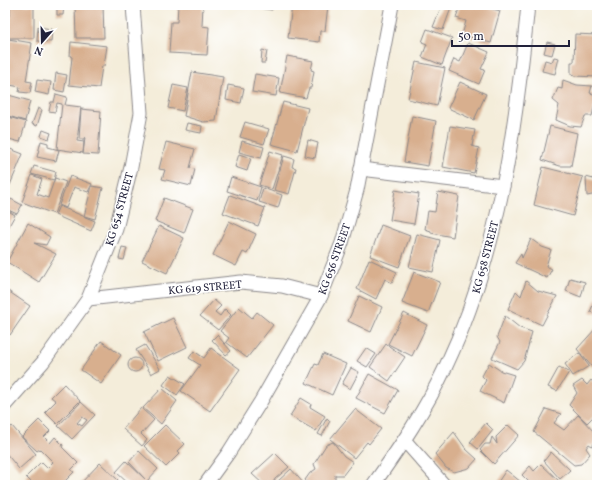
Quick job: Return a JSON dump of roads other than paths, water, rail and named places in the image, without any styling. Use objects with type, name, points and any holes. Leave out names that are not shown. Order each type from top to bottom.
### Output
[{"type":"street","name":"KG 654 STREET","points":[[5,405],[43,362],[88,299],[116,229],[131,167],[141,113],[133,5]]},
{"type":"street","name":"KG 656 STREET","points":[[205,485],[229,452],[261,401],[320,296],[342,243],[357,190],[392,5]]},
{"type":"street","name":"KG 658 STREET","points":[[373,485],[405,441],[446,367],[470,308],[487,256],[503,186],[519,98],[528,5]]},
{"type":"street","points":[[361,168],[503,186]]},
{"type":"street","name":"KG 619 STREET","points":[[88,299],[241,282],[282,286],[320,296]]},
{"type":"street","points":[[405,441],[444,485]]}]
